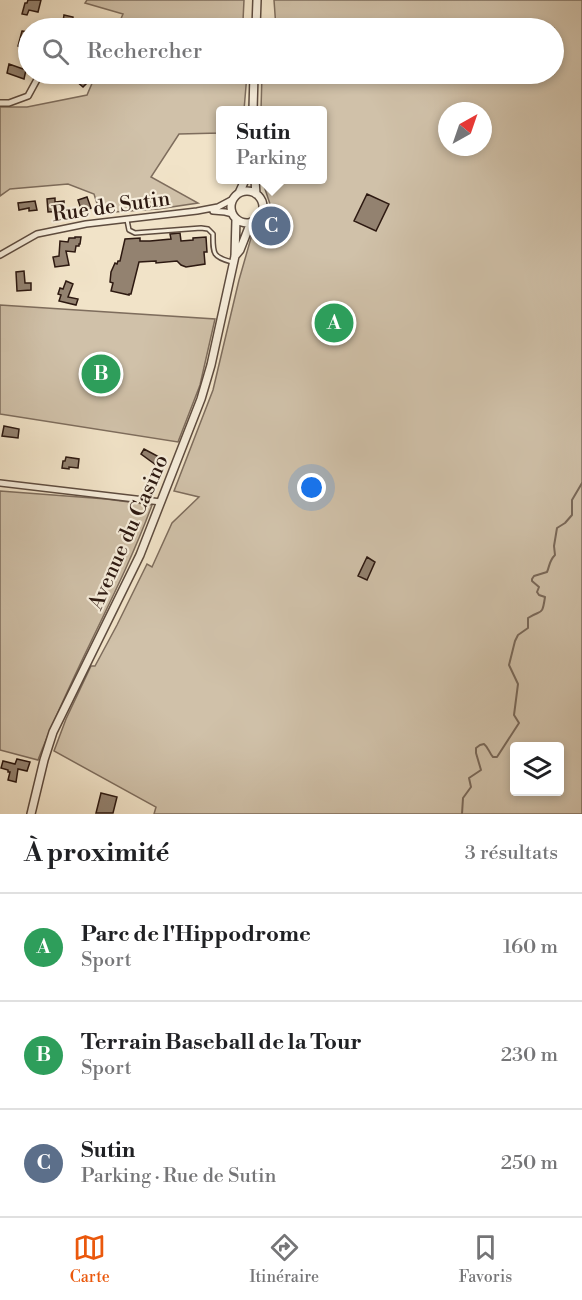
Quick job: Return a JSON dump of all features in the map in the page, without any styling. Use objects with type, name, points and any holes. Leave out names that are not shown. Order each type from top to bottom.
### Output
[{"type":"street","points":[[256,18],[257,0]]},
{"type":"street","points":[[0,103],[9,103],[27,96],[34,84]]},
{"type":"street","points":[[253,106],[254,84]]},
{"type":"street","points":[[234,259],[235,217],[231,204],[243,184]]},
{"type":"street","points":[[235,217],[241,221],[251,222],[258,218],[262,210],[261,201],[256,194],[255,184]]},
{"type":"street","points":[[239,193],[248,191],[256,194]]},
{"type":"street","name":"Rue de Sutin","points":[[197,212],[218,207],[233,199]]},
{"type":"street","name":"Rue de Sutin","points":[[0,255],[37,234],[86,224],[218,211],[235,217]]},
{"type":"street","points":[[234,259],[251,222]]},
{"type":"street","name":"Avenue du Casino","points":[[31,814],[53,732],[140,555],[201,399],[211,365],[234,259]]},
{"type":"street","points":[[0,483],[161,502]]},
{"type":"lane","points":[[262,210],[275,215]]},
{"type":"lane","points":[[127,219],[129,230],[135,233],[208,229],[213,234],[213,252],[217,257],[234,259]]},
{"type":"shaded area","points":[[87,0],[244,0],[243,18],[121,18],[123,14],[85,3]]},
{"type":"shaded area","points":[[274,0],[582,0],[582,814],[154,814],[156,807],[54,751],[91,666],[95,666],[147,564],[152,567],[172,523],[199,497],[174,491],[213,390],[253,231],[268,219],[271,207],[263,184],[327,184],[327,106],[261,106],[262,84],[564,84],[564,18],[275,18]]},
{"type":"shaded area","points":[[92,84],[246,84],[244,106],[216,106],[216,133],[179,134],[151,177],[198,203],[158,209],[100,213],[94,194],[68,184],[10,189],[0,196],[0,107],[27,107],[87,95]]},
{"type":"shaded area","points":[[0,305],[215,319],[200,385],[178,442],[0,414]]},
{"type":"shaded area","points":[[0,491],[152,505],[38,760],[0,750]]},
{"type":"building","points":[[28,0],[41,0],[38,12],[29,10],[27,15],[22,14]]},
{"type":"building","points":[[9,64],[18,67],[18,77],[7,73]]},
{"type":"building","points":[[367,194],[389,204],[376,231],[354,221]]},
{"type":"building","points":[[87,197],[91,208],[82,212],[78,200]]},
{"type":"building","points":[[55,198],[55,202],[64,201],[64,211],[48,212],[47,199]]},
{"type":"building","points":[[35,201],[37,210],[29,211],[29,208],[19,210],[18,203]]},
{"type":"building","points":[[180,233],[181,241],[206,237],[205,264],[186,267],[177,261],[139,262],[131,294],[111,291],[113,283],[110,282],[111,272],[115,263],[120,261],[125,239],[140,238],[140,241],[150,241],[171,239],[170,234]]},
{"type":"building","points":[[81,237],[80,244],[76,246],[75,252],[66,251],[69,265],[55,267],[53,257],[59,256],[60,241],[68,242],[69,238]]},
{"type":"building","points":[[24,271],[25,283],[31,283],[31,290],[17,291],[16,272]]},
{"type":"building","points":[[66,281],[73,284],[68,297],[78,299],[76,305],[59,301],[60,288],[63,289]]},
{"type":"building","points":[[4,426],[19,429],[18,438],[2,436]]},
{"type":"building","points":[[144,449],[161,458],[156,465],[141,454]]},
{"type":"building","points":[[66,457],[79,459],[78,468],[62,468]]},
{"type":"building","points":[[367,557],[375,562],[367,580],[358,576]]},
{"type":"building","points":[[17,759],[30,762],[27,771],[18,769],[16,782],[8,780],[10,772],[1,768],[3,761],[15,764]]},
{"type":"building","points":[[101,793],[117,797],[113,813],[96,813]]},
{"type":"waterway","points":[[462,814],[463,798],[471,787],[469,778],[481,770],[476,748],[484,744],[493,757],[497,757],[519,723],[514,715],[518,684],[509,665],[515,641],[518,635],[528,628],[528,618],[542,610],[545,597],[539,595],[537,592],[539,587],[532,579],[534,576],[547,572],[555,555],[557,528],[572,515],[572,500],[582,483]]},
{"type":"place","name":"Sutin","points":[[271,226]]},
{"type":"place","name":"Parc de l'Hippodrome","points":[[334,323]]},
{"type":"place","name":"Terrain Baseball de la Tour","points":[[101,374]]}]
